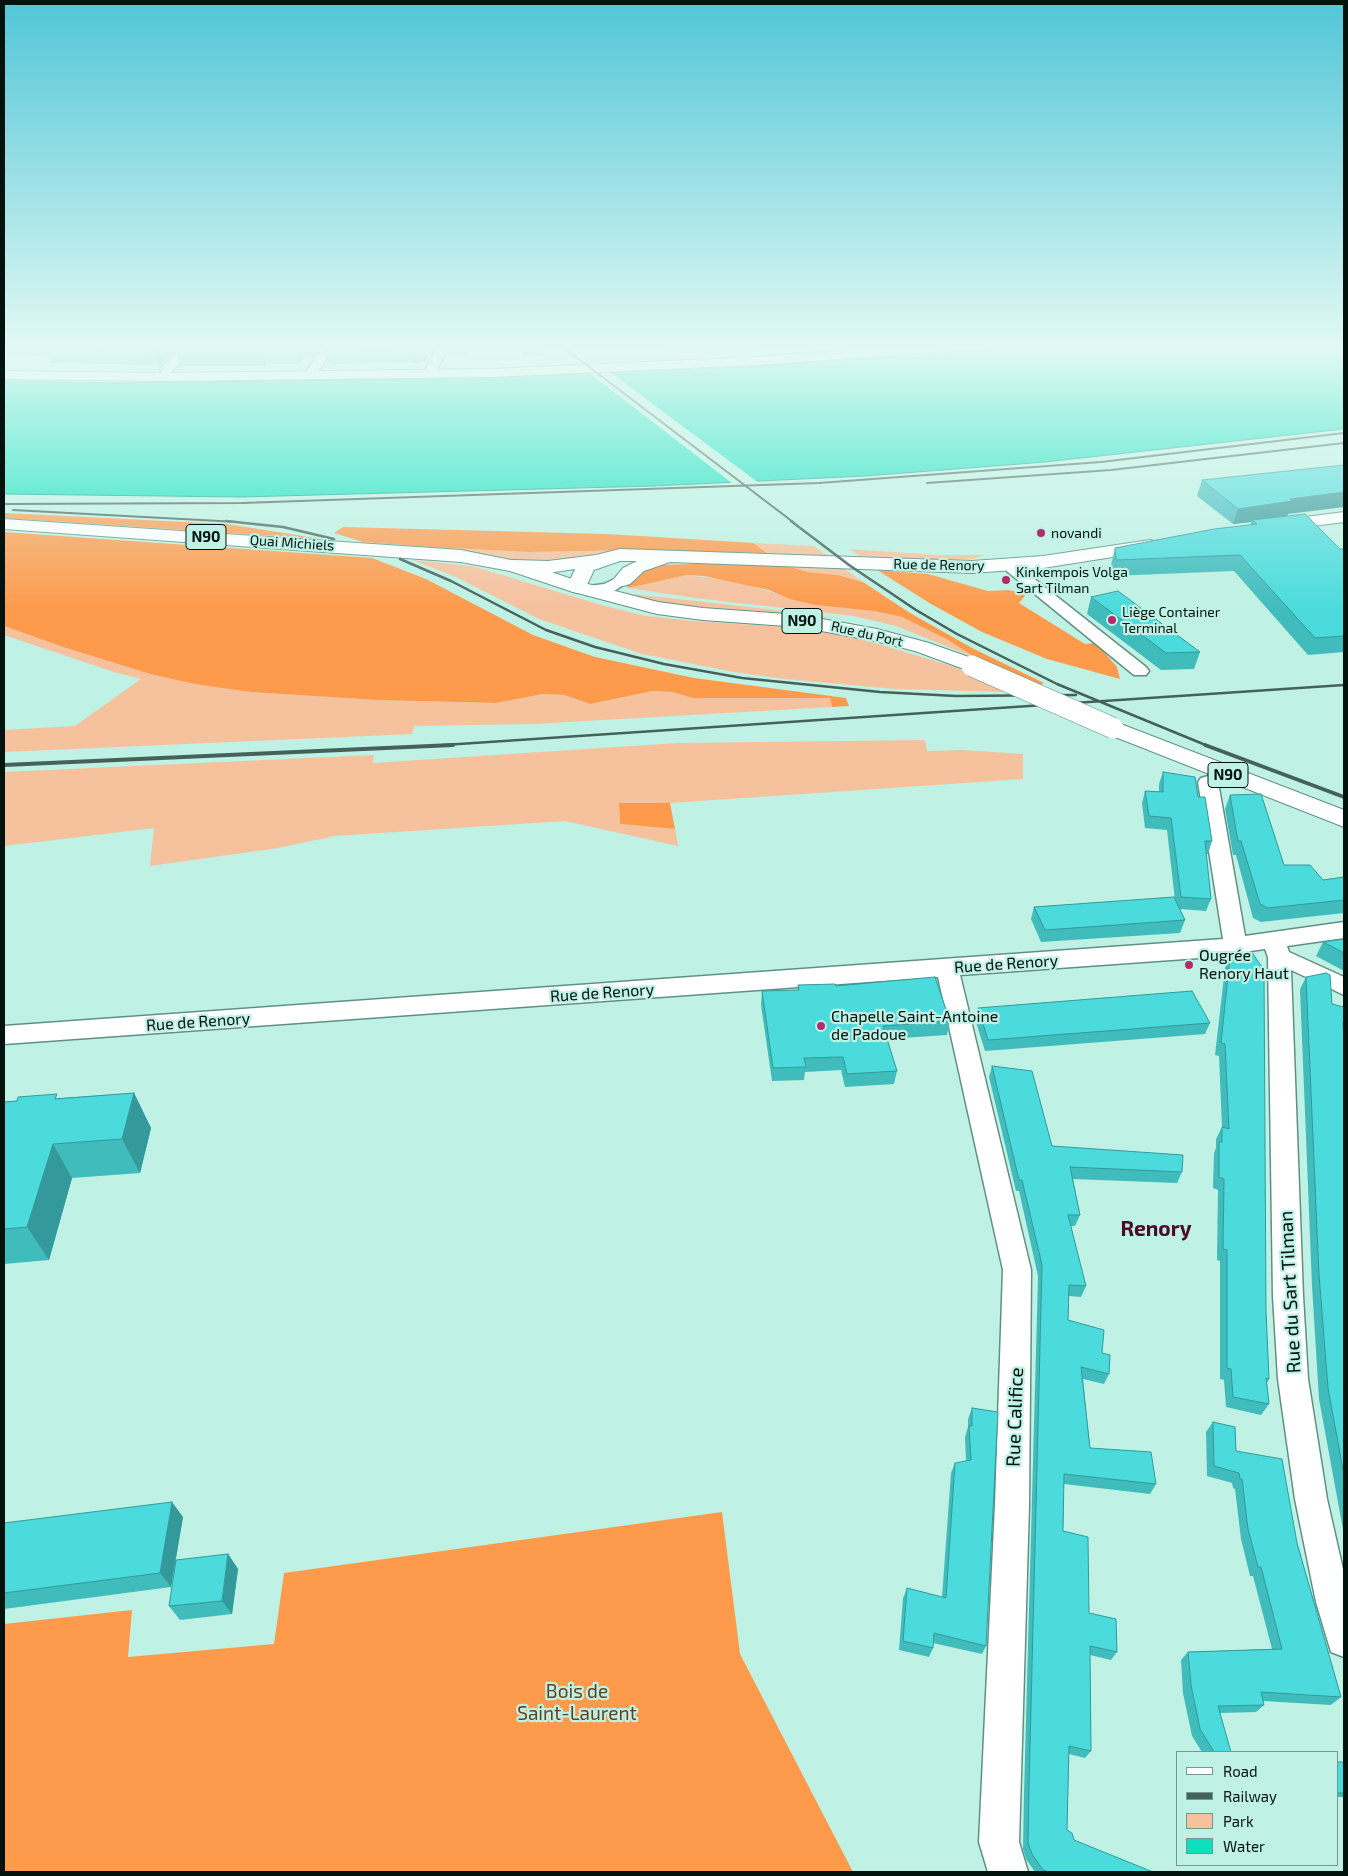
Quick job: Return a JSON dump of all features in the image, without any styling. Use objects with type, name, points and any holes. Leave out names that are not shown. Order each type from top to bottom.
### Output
[{"type":"main road","points":[[1253,528],[1344,517]]},
{"type":"main road","name":"Quai Michiels","points":[[4,524],[461,556],[514,566],[582,589]]},
{"type":"main road","name":"Rue de Renory","points":[[514,566],[548,567],[631,555],[814,560],[934,567],[1008,565],[1073,558],[1165,543]]},
{"type":"main road","name":"Rue de Renory","points":[[623,580],[637,567],[681,557]]},
{"type":"main road","points":[[582,589],[584,569],[596,561]]},
{"type":"main road","name":"Rue du Port","points":[[582,589],[628,602],[683,612],[827,625],[898,640],[972,666],[1113,728],[1344,819]]},
{"type":"street","points":[[1008,565],[1140,671]]},
{"type":"street","points":[[623,580],[621,588],[628,602]]},
{"type":"street","name":"Rue de Renory","points":[[582,589],[608,588],[623,580]]},
{"type":"street","points":[[1208,782],[1236,946]]},
{"type":"street","name":"Rue de Renory","points":[[4,1036],[1236,946],[1277,949],[1344,930]]},
{"type":"street","points":[[1277,949],[1305,967],[1344,987]]},
{"type":"street","name":"Rue du Sart Tilman","points":[[1277,949],[1288,1296],[1293,1378],[1311,1499],[1333,1602],[1344,1639]]},
{"type":"street","name":"Rue Califice","points":[[948,967],[1017,1270],[1014,1468],[999,1807],[999,1842],[1008,1872]]},
{"type":"green space","points":[[4,513],[227,524],[322,539],[4,518]]},
{"type":"green space","points":[[343,527],[607,534],[754,543],[767,553],[631,550],[529,552],[431,547],[363,542],[334,533]]},
{"type":"green space","points":[[4,532],[372,558],[426,579],[533,635],[595,657],[694,678],[846,698],[849,706],[832,707],[830,698],[693,698],[672,692],[653,691],[590,704],[564,695],[543,694],[496,703],[377,700],[251,692],[195,684],[150,674],[63,647],[4,626]]},
{"type":"green space","points":[[755,543],[814,546],[828,556],[767,553]]},
{"type":"green space","points":[[431,547],[529,552],[631,550],[555,563],[516,561],[474,552]]},
{"type":"green space","points":[[849,549],[938,555],[985,555],[973,559],[950,560],[860,556]]},
{"type":"green space","points":[[412,560],[472,566],[605,606],[646,616],[786,627],[852,636],[955,667],[1009,692],[895,689],[785,679],[734,672],[642,654],[539,619],[456,577]]},
{"type":"green space","points":[[780,564],[842,567],[863,582],[838,575],[808,572]]},
{"type":"green space","points":[[780,564],[808,572],[838,575],[863,582],[910,613],[974,649],[1044,683],[1039,686],[976,658],[948,640],[902,617],[874,611],[815,605],[790,599],[769,590],[704,576],[687,575],[628,588],[626,584],[626,580],[654,565]]},
{"type":"green space","points":[[877,570],[928,574],[988,591],[1009,590],[1021,593],[1025,596],[1019,603],[1085,644],[1096,643],[1117,667],[1120,679],[1047,659],[982,632],[931,604]]},
{"type":"green space","points":[[687,575],[735,581],[815,605],[874,611],[902,617],[948,640],[976,658],[896,626],[854,616],[695,598],[628,588]]},
{"type":"green space","points":[[633,594],[802,613],[846,620],[801,614],[687,606],[648,600]]},
{"type":"green space","points":[[4,626],[63,647],[150,674],[251,692],[377,700],[496,703],[543,694],[564,695],[590,704],[653,691],[672,692],[693,698],[830,698],[832,707],[532,724],[414,726],[412,734],[4,752],[4,730],[75,726],[141,679],[114,672],[4,635]]},
{"type":"green space","points":[[925,740],[927,751],[962,750],[1023,754],[1023,779],[670,803],[619,804],[620,824],[675,829],[678,846],[565,821],[335,836],[278,848],[150,866],[154,828],[4,846],[4,772],[374,755],[373,763],[678,743]]},
{"type":"green space","points":[[619,803],[670,803],[675,829],[620,824]]},
{"type":"green space","name":"Bois de Saint-Laurent","points":[[722,1512],[740,1654],[853,1872],[4,1872],[4,1624],[132,1610],[128,1657],[274,1644],[284,1573]]},
{"type":"water","points":[[4,435],[1294,435],[1045,462],[865,476],[653,486],[241,497],[4,494]]},
{"type":"pier","points":[[669,435],[694,435],[759,483],[733,484]]},
{"type":"building","points":[[1344,465],[1344,492],[1290,499],[1292,501],[1238,509],[1202,480]]},
{"type":"building","points":[[1305,514],[1340,549],[1344,549],[1344,636],[1315,638],[1240,555],[1116,560],[1115,548],[1214,529],[1257,524],[1252,520]]},
{"type":"building","points":[[1118,591],[1200,652],[1166,653],[1091,597]]},
{"type":"building","points":[[1163,772],[1195,777],[1198,797],[1205,797],[1212,841],[1205,841],[1211,899],[1181,897],[1171,818],[1149,816],[1145,791],[1163,792]]},
{"type":"building","points":[[1261,794],[1284,865],[1310,865],[1323,880],[1344,877],[1344,900],[1268,908],[1260,904],[1241,841],[1238,841],[1230,795]]},
{"type":"building","points":[[1174,897],[1185,920],[1045,930],[1034,907]]},
{"type":"building","points":[[1344,939],[1344,953],[1323,942]]},
{"type":"building","points":[[1253,954],[1264,970],[1266,1311],[1269,1379],[1266,1378],[1269,1404],[1233,1397],[1231,1369],[1227,1368],[1227,1250],[1223,1249],[1224,1179],[1219,1177],[1219,1142],[1222,1142],[1222,1127],[1229,1129],[1225,1044],[1221,1043],[1230,956]]},
{"type":"building","points":[[1326,973],[1330,975],[1332,1004],[1344,1007],[1344,1475],[1328,1388],[1319,1275],[1306,977]]},
{"type":"building","points":[[935,977],[950,1021],[883,1026],[897,1071],[847,1074],[843,1057],[804,1058],[806,1067],[773,1068],[762,991],[799,990],[798,985],[835,984],[836,986]]},
{"type":"building","points":[[1192,991],[1210,1023],[988,1040],[978,1008]]},
{"type":"building","points":[[992,1066],[1032,1071],[1052,1146],[1183,1155],[1182,1172],[1070,1167],[1080,1215],[1068,1215],[1086,1286],[1069,1285],[1068,1320],[1104,1330],[1102,1353],[1110,1355],[1109,1374],[1081,1367],[1090,1448],[1151,1452],[1156,1484],[1064,1474],[1063,1531],[1088,1537],[1089,1613],[1116,1619],[1117,1652],[1090,1646],[1091,1751],[1069,1746],[1067,1830],[1072,1833],[1074,1840],[1153,1872],[1049,1872],[1043,1870],[1032,1854],[1028,1843],[1042,1265],[1022,1180],[1019,1180]]},
{"type":"building","points":[[134,1093],[122,1139],[53,1144],[27,1227],[4,1229],[4,1102],[17,1101],[18,1097],[57,1094],[55,1099]]},
{"type":"building","points":[[972,1408],[998,1412],[986,1646],[934,1633],[933,1648],[903,1641],[907,1588],[946,1598],[955,1463],[971,1460],[969,1426],[972,1426]]},
{"type":"building","points":[[1213,1422],[1235,1427],[1236,1451],[1282,1459],[1297,1543],[1341,1697],[1261,1692],[1264,1705],[1218,1706],[1231,1751],[1213,1751],[1200,1729],[1191,1685],[1188,1652],[1282,1649],[1261,1567],[1258,1567],[1248,1529],[1242,1479],[1240,1479],[1239,1473],[1214,1466]]},
{"type":"building","points":[[172,1502],[160,1573],[4,1593],[4,1523]]},
{"type":"building","points":[[228,1554],[222,1601],[169,1606],[176,1560]]},
{"type":"building","points":[[1338,1762],[1344,1762],[1344,1793],[1338,1793]]},
{"type":"railway","points":[[678,435],[745,486]]},
{"type":"railway","points":[[745,486],[819,483],[1101,462],[1331,435]]},
{"type":"railway","points":[[927,483],[1111,470],[1344,443]]},
{"type":"railway","points":[[4,504],[242,503],[745,486]]},
{"type":"railway","points":[[745,486],[793,522]]},
{"type":"railway","points":[[13,510],[233,522]]},
{"type":"railway","points":[[226,521],[233,522]]},
{"type":"railway","points":[[791,521],[849,565],[916,610],[957,634],[1057,684],[1099,701]]},
{"type":"railway","points":[[233,522],[238,522]]},
{"type":"railway","points":[[233,522],[283,527],[334,539]]},
{"type":"railway","points":[[400,559],[451,581],[546,630],[595,647],[664,664],[742,678],[880,692],[956,696],[1076,695]]},
{"type":"railway","points":[[1099,701],[1344,685]]},
{"type":"railway","points":[[429,746],[1099,701]]},
{"type":"railway","points":[[1099,701],[1208,746]]},
{"type":"railway","points":[[4,765],[453,745]]},
{"type":"railway","points":[[1205,745],[1344,797]]},
{"type":"place","name":"novandi","points":[[1041,533]]},
{"type":"place","name":"Kinkempois Volga Sart Tilman","points":[[1006,580]]},
{"type":"place","name":"Liège Container Terminal","points":[[1112,620]]},
{"type":"place","name":"Ougrée Renory Haut","points":[[1189,965]]},
{"type":"place","name":"Chapelle Saint-Antoine de Padoue","points":[[821,1026]]},
{"type":"district","name":"Renory","points":[[1156,1229]]}]
